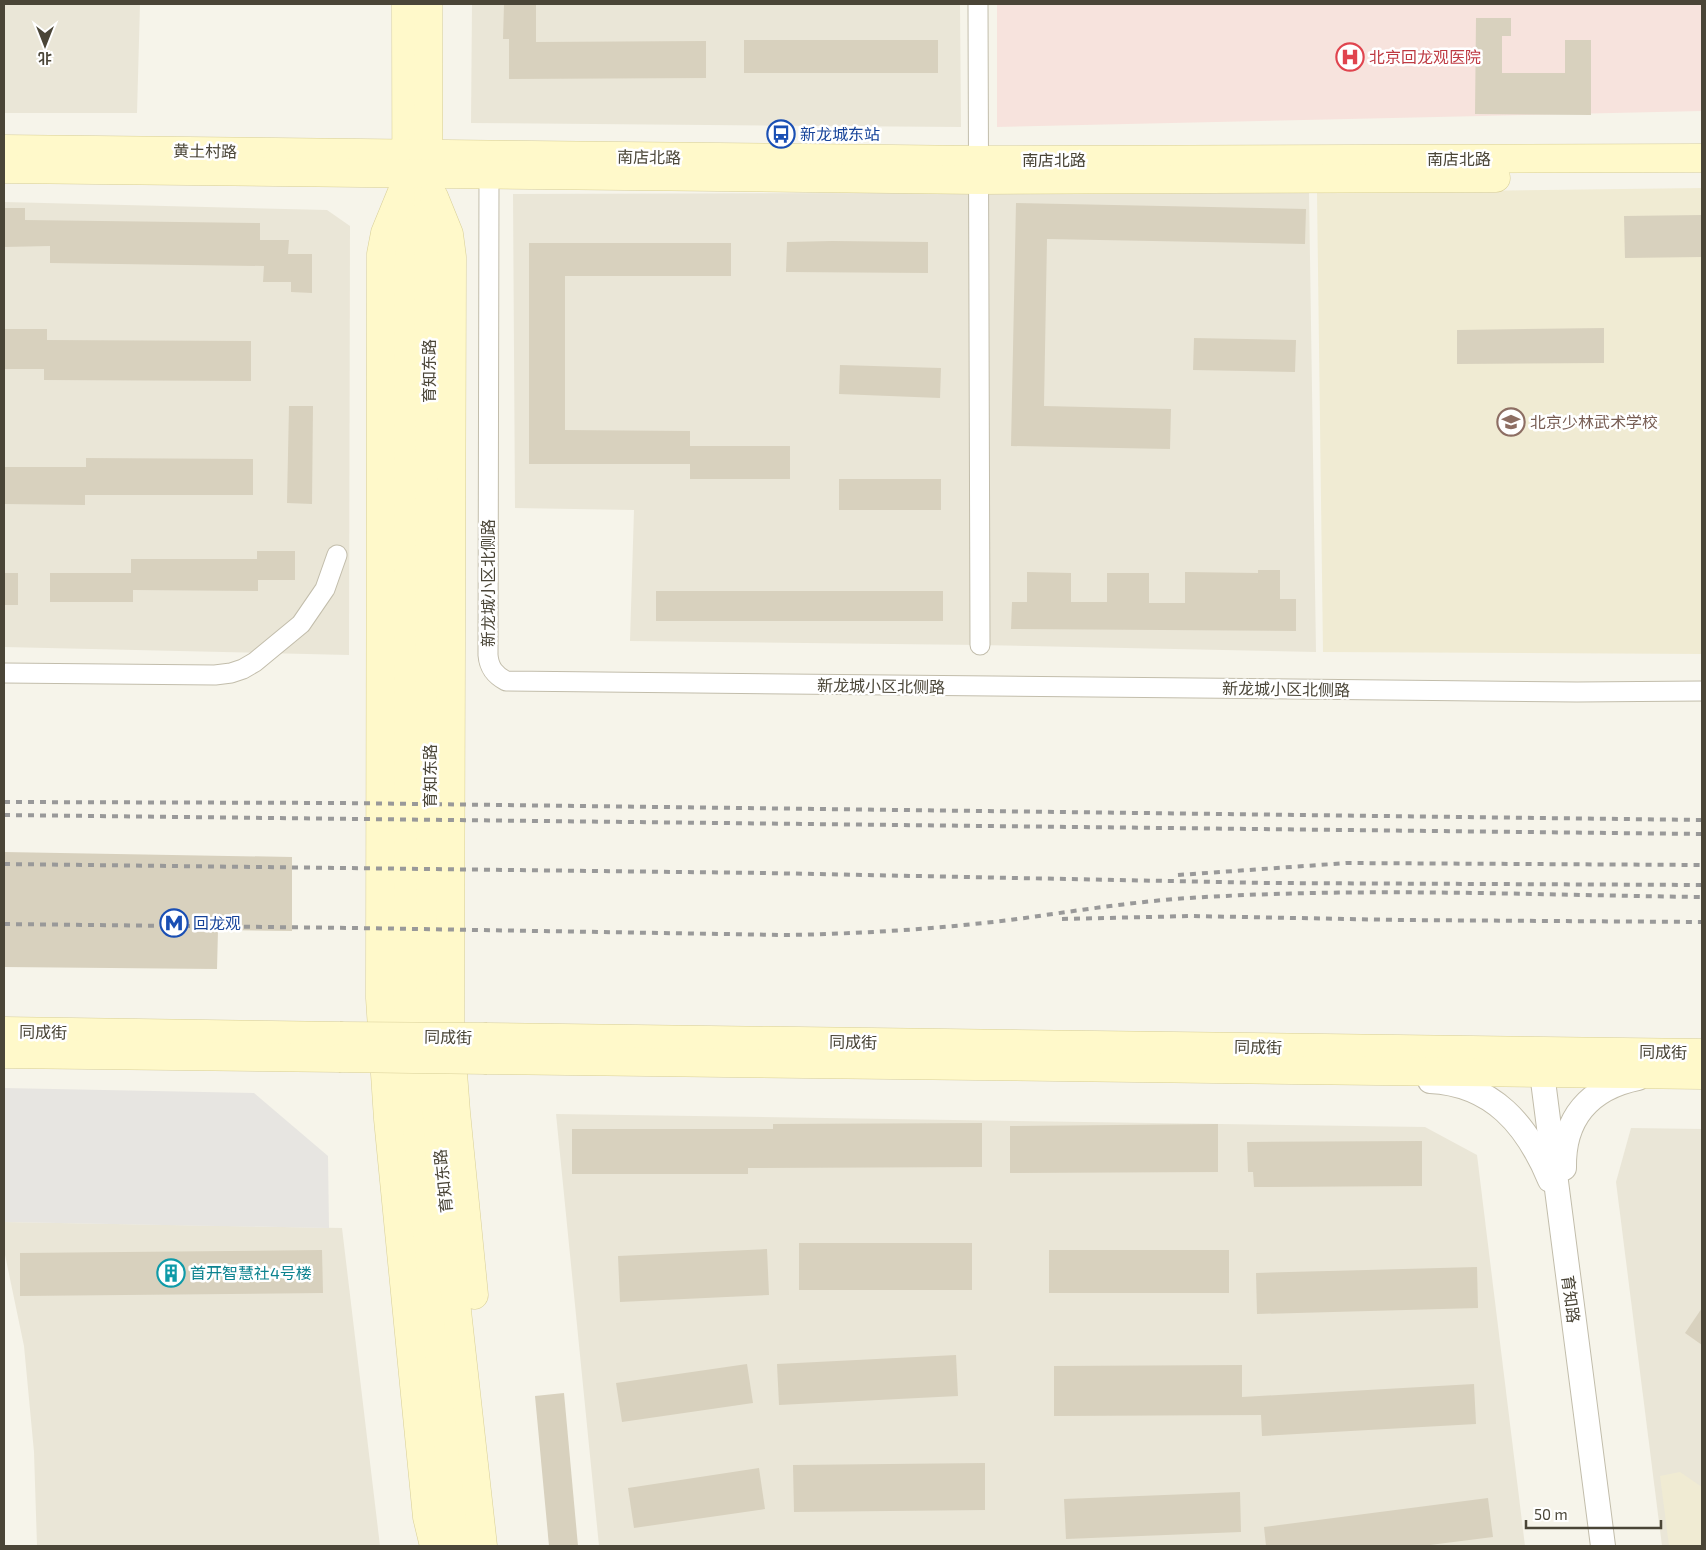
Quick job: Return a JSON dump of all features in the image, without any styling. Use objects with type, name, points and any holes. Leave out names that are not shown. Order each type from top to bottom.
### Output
[{"type":"main road","name":"育知东路","points":[[406,4],[417,164],[431,1034],[440,1157],[483,1546]]},
{"type":"main road","name":"育知东路","points":[[428,4],[417,164],[408,1035],[413,1117],[457,1546]]},
{"type":"main road","name":"黄土村路","points":[[4,149],[417,164]]},
{"type":"main road","name":"南店北路","points":[[417,164],[489,174],[979,170],[1702,158]]},
{"type":"main road","name":"黄土村路","points":[[4,169],[417,164]]},
{"type":"main road","name":"南店北路","points":[[417,164],[1702,177]]},
{"type":"main road","points":[[417,164],[385,233],[381,254],[380,998],[388,1119],[426,1508],[430,1536],[434,1546]]},
{"type":"main road","points":[[417,164],[435,199],[448,234],[452,257],[450,1034],[496,1513],[495,1546]]},
{"type":"main road","name":"同成街","points":[[4,1032],[340,1047],[1542,1062],[1692,1075]]},
{"type":"main road","name":"同成街","points":[[4,1054],[340,1047]]},
{"type":"main road","name":"同成街","points":[[487,1049],[1262,1069],[1542,1062],[1702,1053]]},
{"type":"street","points":[[978,4],[980,645]]},
{"type":"street","name":"新龙城小区北侧路","points":[[489,174],[488,662],[495,673],[506,681],[1577,692],[1702,691]]},
{"type":"street","points":[[4,673],[216,675],[244,669],[301,624],[325,589],[337,555]]},
{"type":"street","name":"育知路","points":[[1542,1062],[1603,1546]]},
{"type":"street","points":[[1262,1069],[1341,1080],[1446,1082],[1480,1092],[1506,1111],[1531,1142],[1552,1186],[1562,1227]]},
{"type":"street","points":[[1577,1346],[1575,1255],[1564,1169],[1568,1132],[1582,1107],[1593,1096],[1608,1087],[1641,1077],[1692,1075]]},
{"type":"shaded area","points":[[4,4],[140,4],[137,113],[4,113]]},
{"type":"shaded area","points":[[472,4],[960,4],[961,127],[471,123]]},
{"type":"shaded area","name":"北京回龙观医院","points":[[997,4],[1702,4],[1702,111],[997,127]]},
{"type":"shaded area","name":"北京少林武术学校","points":[[1702,188],[1702,654],[1323,652],[1317,193]]},
{"type":"shaded area","points":[[1309,192],[1316,652],[980,645],[630,641],[634,510],[515,508],[513,194]]},
{"type":"shaded area","points":[[4,202],[327,210],[350,226],[349,655],[4,647]]},
{"type":"shaded area","points":[[4,1088],[254,1093],[328,1156],[329,1228],[4,1222]]},
{"type":"shaded area","points":[[556,1114],[1425,1127],[1477,1155],[1525,1546],[599,1546]]},
{"type":"shaded area","points":[[1631,1128],[1702,1129],[1702,1546],[1662,1546],[1616,1182]]},
{"type":"shaded area","points":[[4,1222],[342,1228],[380,1546],[37,1546],[34,1452],[24,1346],[4,1250]]},
{"type":"shaded area","points":[[1680,1472],[1702,1487],[1702,1546],[1669,1546],[1660,1476]]},
{"type":"building","points":[[504,4],[536,4],[536,42],[706,41],[706,78],[509,79],[509,39],[503,39]]},
{"type":"building","points":[[1476,18],[1511,18],[1511,36],[1502,36],[1502,73],[1565,73],[1565,40],[1591,40],[1591,115],[1475,114]]},
{"type":"building","points":[[744,40],[938,40],[938,73],[744,73]]},
{"type":"building","points":[[1016,203],[1306,209],[1305,244],[1047,239],[1044,406],[1171,409],[1170,449],[1011,446]]},
{"type":"building","points":[[4,208],[25,208],[25,220],[260,223],[260,240],[289,240],[288,254],[312,254],[312,293],[291,292],[291,282],[263,282],[264,266],[50,263],[50,246],[4,247]]},
{"type":"building","points":[[1702,215],[1702,257],[1625,258],[1624,216]]},
{"type":"building","points":[[787,242],[928,242],[928,273],[786,272]]},
{"type":"building","points":[[529,243],[731,243],[731,276],[565,276],[565,430],[690,431],[690,446],[790,446],[790,479],[690,479],[690,464],[529,464]]},
{"type":"building","points":[[1604,328],[1604,363],[1457,364],[1457,330]]},
{"type":"building","points":[[4,329],[47,329],[47,340],[251,341],[251,381],[44,380],[44,369],[4,369]]},
{"type":"building","points":[[1194,338],[1296,340],[1295,372],[1193,370]]},
{"type":"building","points":[[840,365],[941,368],[940,398],[839,394]]},
{"type":"building","points":[[289,406],[313,406],[312,504],[287,503]]},
{"type":"building","points":[[86,458],[253,459],[253,495],[85,495],[85,505],[4,504],[4,467],[86,467]]},
{"type":"building","points":[[839,479],[941,479],[941,510],[839,510]]},
{"type":"building","points":[[257,551],[295,551],[295,580],[258,580],[258,591],[133,590],[133,602],[50,602],[50,573],[131,573],[131,559],[257,559]]},
{"type":"building","points":[[1258,570],[1280,570],[1280,599],[1296,599],[1296,631],[1011,629],[1012,602],[1027,602],[1027,572],[1071,573],[1071,602],[1107,602],[1107,573],[1149,573],[1149,603],[1185,603],[1185,572],[1258,573]]},
{"type":"building","points":[[4,573],[18,573],[18,605],[4,605]]},
{"type":"building","points":[[656,591],[943,591],[943,621],[656,621]]},
{"type":"building","points":[[4,852],[292,857],[292,931],[218,930],[217,969],[4,967]]},
{"type":"building","points":[[982,1123],[982,1167],[748,1168],[748,1174],[572,1174],[572,1129],[773,1129],[773,1124]]},
{"type":"building","points":[[1218,1124],[1218,1172],[1010,1173],[1010,1126]]},
{"type":"building","points":[[1422,1141],[1422,1186],[1254,1187],[1253,1172],[1248,1172],[1247,1142]]},
{"type":"building","points":[[799,1243],[972,1243],[972,1290],[799,1290]]},
{"type":"building","points":[[767,1249],[769,1295],[620,1302],[618,1256]]},
{"type":"building","name":"首开智慧社4号楼","points":[[322,1250],[323,1293],[20,1296],[20,1253]]},
{"type":"building","points":[[1049,1250],[1229,1250],[1229,1293],[1049,1293]]},
{"type":"building","points":[[1477,1267],[1478,1308],[1257,1314],[1256,1273]]},
{"type":"building","points":[[1702,1308],[1702,1345],[1685,1333]]},
{"type":"building","points":[[956,1355],[958,1396],[779,1405],[777,1364]]},
{"type":"building","points":[[747,1364],[753,1403],[622,1422],[616,1383]]},
{"type":"building","points":[[1242,1365],[1242,1397],[1474,1384],[1476,1424],[1262,1436],[1261,1415],[1054,1416],[1054,1366]]},
{"type":"building","points":[[564,1393],[578,1546],[549,1546],[535,1396]]},
{"type":"building","points":[[985,1463],[985,1510],[794,1512],[793,1465]]},
{"type":"building","points":[[759,1468],[765,1509],[634,1528],[628,1488]]},
{"type":"building","points":[[1240,1492],[1241,1532],[1066,1539],[1064,1499]]},
{"type":"building","points":[[1488,1498],[1493,1537],[1422,1546],[1266,1546],[1264,1527]]},
{"type":"railway","points":[[4,802],[341,803],[1702,820]]},
{"type":"railway","points":[[4,815],[1702,834]]},
{"type":"railway","points":[[1178,875],[1347,863],[1702,865]]},
{"type":"railway","points":[[4,864],[765,873],[1269,883],[1702,885]]},
{"type":"railway","points":[[4,924],[784,935],[841,934],[954,926],[1144,902],[1253,895],[1381,892],[1702,897]]},
{"type":"railway","points":[[1062,919],[1191,916],[1400,920],[1702,922]]},
{"type":"place","name":"北京回龙观医院","points":[[1350,57]]},
{"type":"place","name":"新龙城东站","points":[[781,134]]},
{"type":"place","name":"北京少林武术学校","points":[[1511,422]]},
{"type":"place","name":"回龙观","points":[[174,923]]},
{"type":"place","name":"首开智慧社4号楼","points":[[171,1273]]}]
